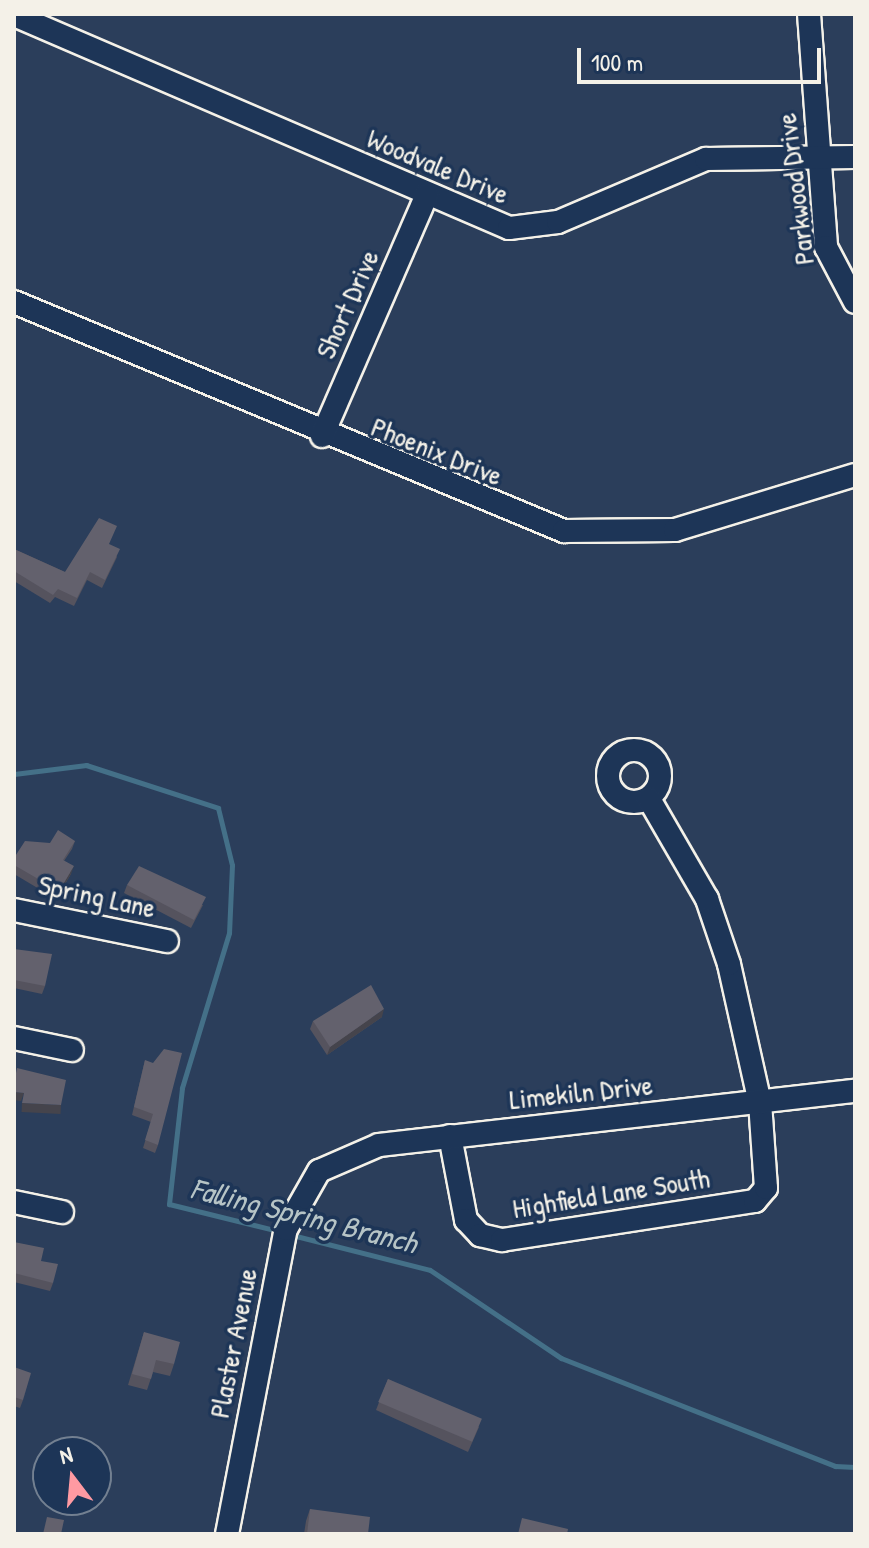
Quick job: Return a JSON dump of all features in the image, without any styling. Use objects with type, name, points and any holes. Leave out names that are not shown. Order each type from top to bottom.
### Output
[{"type":"street","name":"Parkwood Drive","points":[[809,14],[826,247],[855,302]]},
{"type":"street","name":"Woodvale Drive","points":[[14,15],[498,225],[531,228],[695,162],[855,157]]},
{"type":"street","name":"Short Drive","points":[[322,436],[427,195]]},
{"type":"street","name":"Phoenix Drive","points":[[14,302],[322,436],[530,522],[576,533],[675,530],[855,475]]},
{"type":"street","points":[[649,799],[707,899],[760,1103]]},
{"type":"street","name":"Spring Lane","points":[[14,910],[167,941]]},
{"type":"street","points":[[14,1038],[72,1050]]},
{"type":"street","name":"Limekiln Drive","points":[[319,1171],[357,1151],[450,1136],[855,1091]]},
{"type":"street","name":"Highfield Lane South","points":[[450,1136],[466,1220],[480,1235],[502,1240],[755,1201],[769,1169],[760,1103]]},
{"type":"street","name":"Plaster Avenue","points":[[227,1534],[286,1229],[319,1171]]},
{"type":"street","points":[[14,1202],[62,1212]]},
{"type":"building","points":[[99,518],[117,526],[109,544],[120,549],[105,580],[90,572],[77,598],[58,589],[53,595],[14,571],[14,549],[65,572]]},
{"type":"building","points":[[58,830],[75,841],[63,860],[74,866],[59,891],[14,865],[14,858],[25,841],[50,843]]},
{"type":"building","points":[[139,866],[206,897],[194,920],[127,885]]},
{"type":"building","points":[[14,949],[52,954],[45,986],[14,980]]},
{"type":"building","points":[[371,985],[384,1009],[330,1047],[313,1021]]},
{"type":"building","points":[[164,1049],[182,1053],[158,1145],[145,1140],[153,1114],[134,1107],[145,1060],[153,1063]]},
{"type":"building","points":[[17,1068],[66,1080],[61,1105],[22,1103],[24,1093],[14,1092]]},
{"type":"building","points":[[14,1242],[44,1248],[41,1261],[58,1264],[53,1283],[14,1273]]},
{"type":"building","points":[[144,1332],[180,1342],[174,1364],[156,1360],[151,1379],[132,1374]]},
{"type":"building","points":[[14,1367],[31,1373],[23,1400],[14,1397]]},
{"type":"building","points":[[388,1379],[482,1419],[472,1442],[378,1402]]},
{"type":"building","points":[[310,1509],[370,1517],[368,1534],[307,1534]]},
{"type":"building","points":[[47,1517],[64,1520],[61,1534],[43,1534]]},
{"type":"building","points":[[522,1518],[568,1529],[567,1534],[518,1534]]},
{"type":"waterway","name":"Falling Spring Branch","points":[[14,774],[86,765],[218,808],[232,865],[229,933],[182,1088],[169,1204],[278,1231]]},
{"type":"waterway","name":"Falling Spring Branch","points":[[292,1235],[430,1270],[561,1358],[835,1466],[855,1467]]}]
